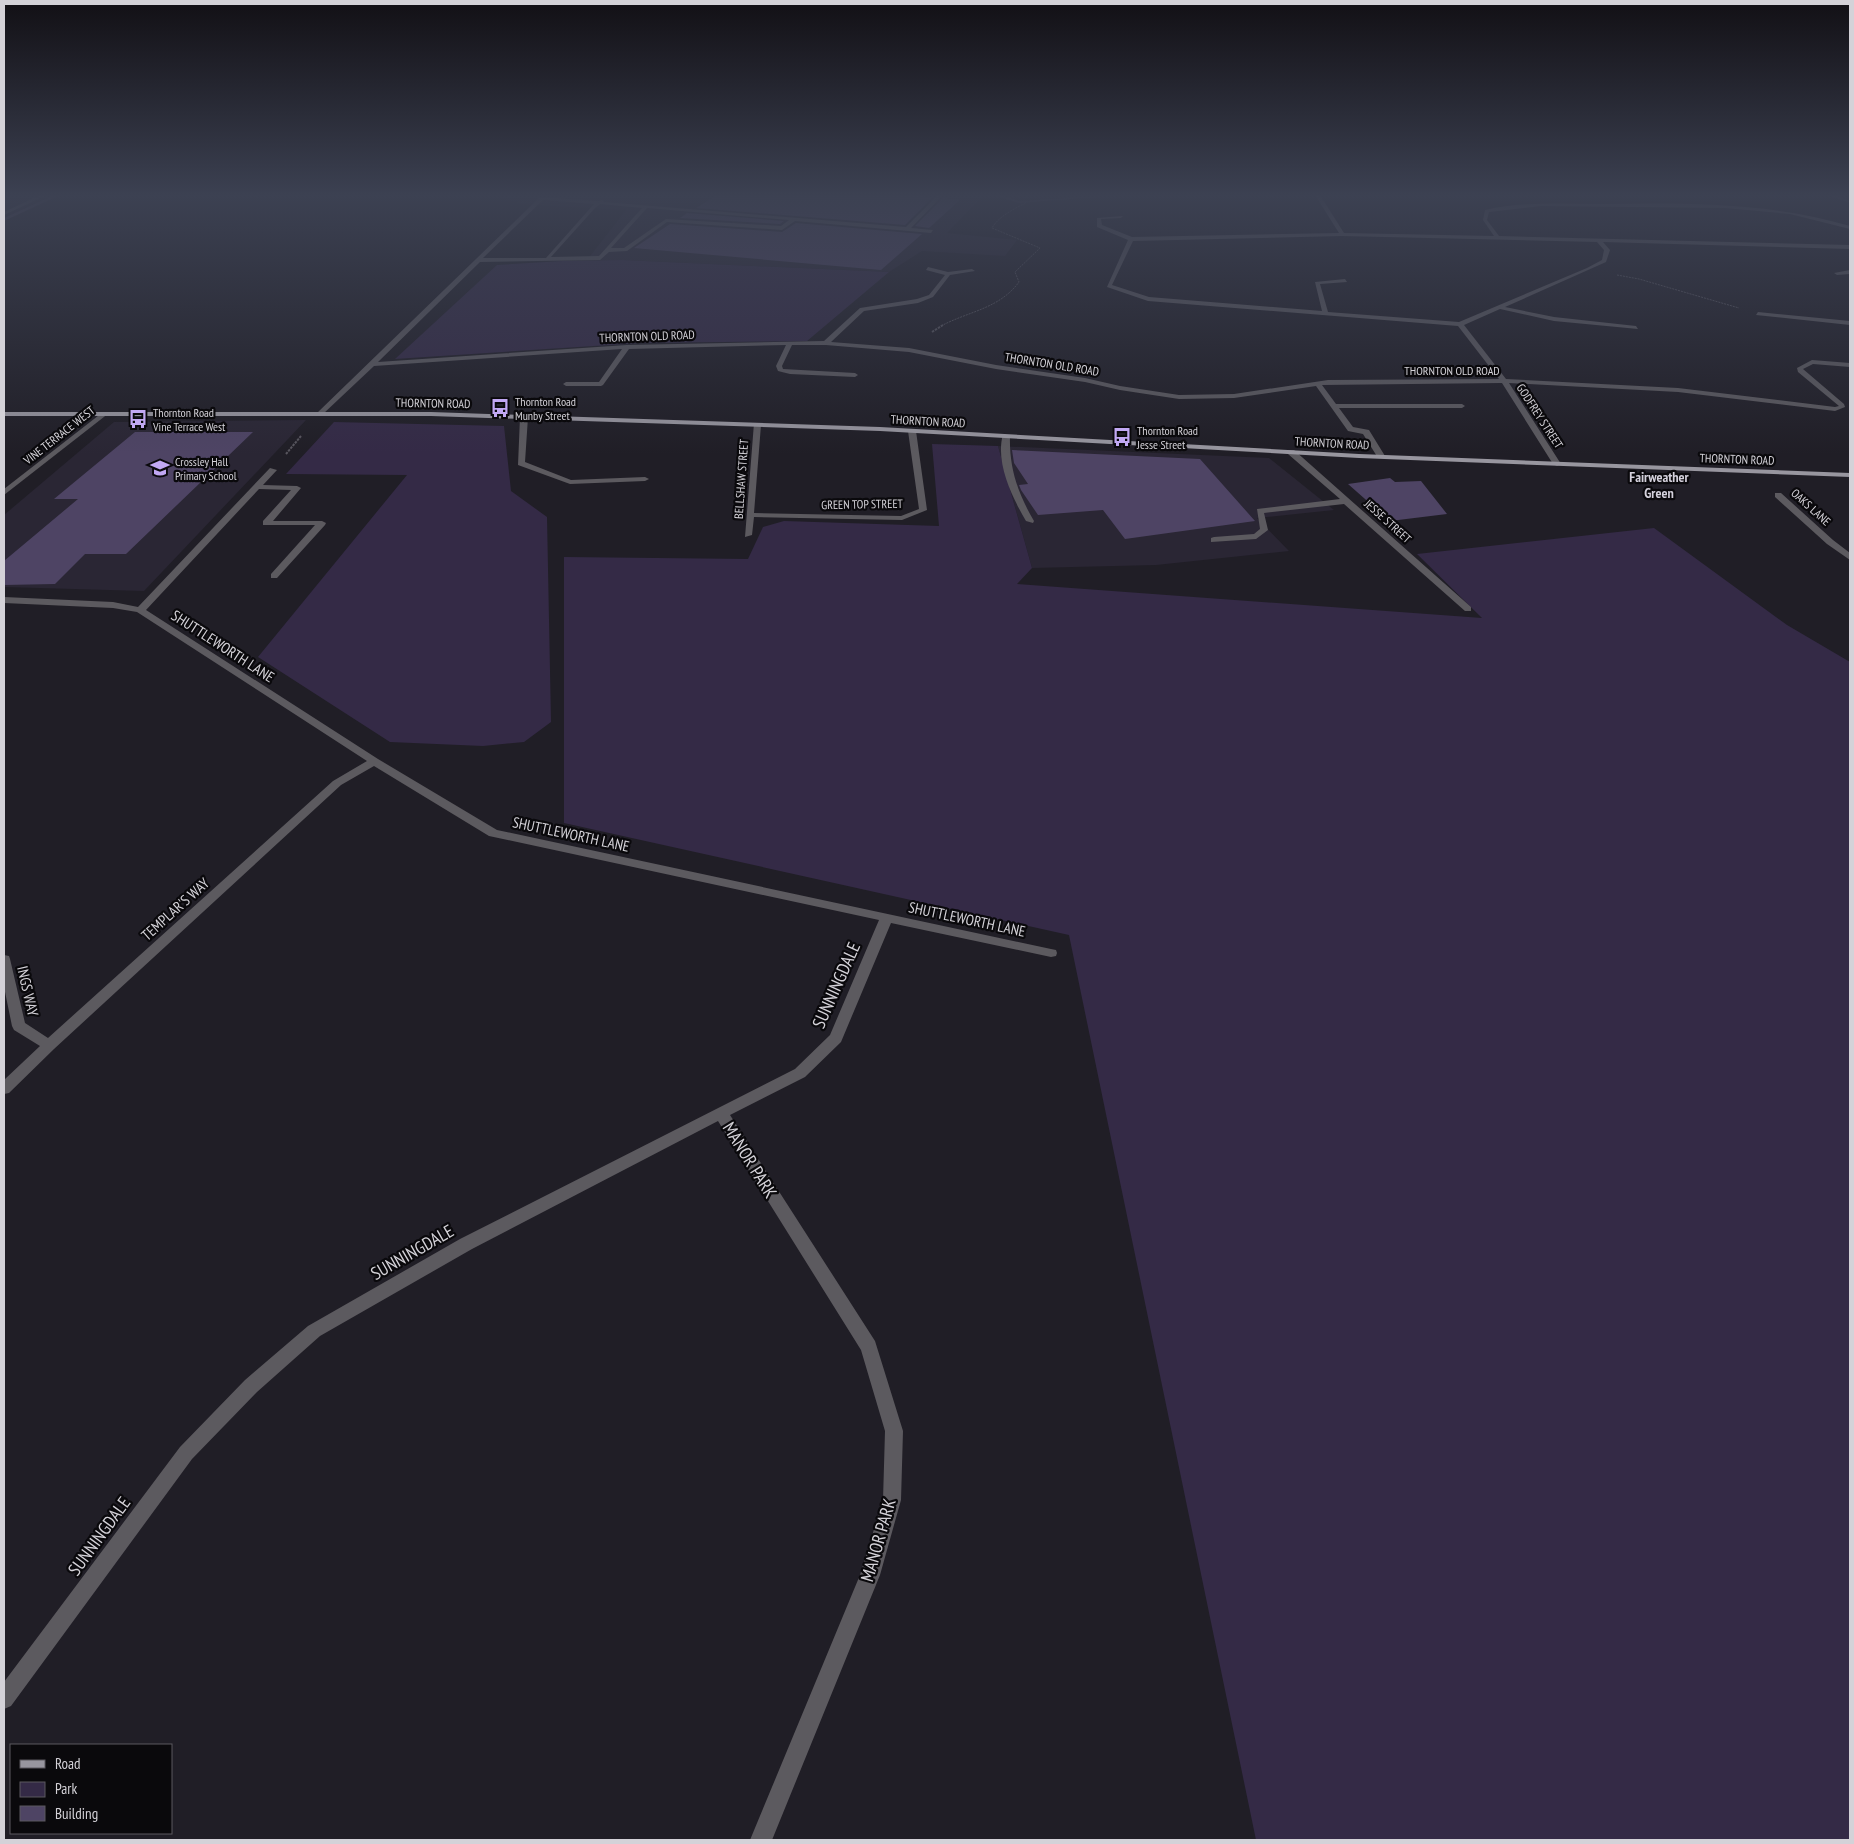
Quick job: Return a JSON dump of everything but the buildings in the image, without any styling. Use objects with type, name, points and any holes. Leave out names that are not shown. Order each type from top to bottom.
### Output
[{"type":"main road","name":"THORNTON ROAD","points":[[4,414],[321,412],[524,417],[912,431],[1291,452],[1850,475]]},
{"type":"street","points":[[321,412],[457,281]]},
{"type":"street","points":[[826,343],[862,309],[918,301],[931,296],[943,281]]},
{"type":"street","points":[[1111,281],[1109,286],[1148,299],[1460,324],[1559,281]]},
{"type":"street","points":[[1325,313],[1317,283],[1344,281]]},
{"type":"street","points":[[1497,307],[1554,319],[1636,328]]},
{"type":"street","points":[[1758,314],[1850,322]]},
{"type":"street","name":"GODFREY STREET","points":[[1460,324],[1504,381],[1558,464]]},
{"type":"street","name":"THORNTON OLD ROAD","points":[[372,364],[627,347],[826,343],[909,350],[996,367],[1180,397],[1234,396],[1318,384],[1504,381],[1678,390],[1835,409],[1842,407],[1842,405],[1800,371],[1800,368],[1812,362],[1850,365]]},
{"type":"street","points":[[790,344],[779,366],[780,370],[855,375]]},
{"type":"street","points":[[566,384],[601,384],[627,347]]},
{"type":"street","points":[[1318,384],[1351,429],[1366,432],[1381,456]]},
{"type":"street","points":[[1335,406],[1462,406]]},
{"type":"street","name":"VINE TERRACE WEST","points":[[4,493],[105,413]]},
{"type":"street","points":[[524,417],[521,463],[570,482],[645,478]]},
{"type":"street","name":"BELLSHAW STREET","points":[[748,535],[751,516],[756,425]]},
{"type":"street","name":"GREEN TOP STREET","points":[[751,516],[902,518],[923,510],[912,431]]},
{"type":"street","points":[[1006,436],[1004,456],[1007,471],[1020,505],[1030,521]]},
{"type":"street","name":"JESSE STREET","points":[[1291,452],[1468,609]]},
{"type":"street","points":[[140,610],[273,470]]},
{"type":"street","points":[[257,488],[296,488],[266,523],[322,523],[274,576]]},
{"type":"street","name":"OAKS LANE","points":[[1778,495],[1830,542],[1850,556]]},
{"type":"street","points":[[1214,540],[1256,536],[1264,530],[1260,511],[1346,501]]},
{"type":"street","name":"SHUTTLEWORTH LANE","points":[[4,600],[113,605],[140,610],[374,761],[493,833],[1052,953]]},
{"type":"street","name":"TEMPLAR'S WAY","points":[[4,1089],[49,1045],[337,783],[374,761]]},
{"type":"street","name":"SUNNINGDALE","points":[[4,1699],[186,1453],[250,1386],[314,1331],[466,1244],[722,1115],[800,1073],[836,1038],[886,917]]},
{"type":"street","name":"INGS WAY","points":[[4,958],[19,1026],[49,1045]]},
{"type":"street","name":"MANOR PARK","points":[[722,1115],[869,1347],[894,1431],[892,1500],[870,1575],[761,1840]]},
{"type":"path","points":[[1646,281],[1758,314]]},
{"type":"path","points":[[273,470],[321,412]]},
{"type":"shaded area","name":"Crossley Hall Primary School","points":[[306,420],[144,591],[4,587],[4,515],[114,422]]},
{"type":"shaded area","points":[[998,446],[1269,458],[1334,510],[1257,518],[1289,551],[1156,565],[1032,568]]},
{"type":"green space","points":[[480,281],[878,281],[807,341],[640,343],[395,359]]},
{"type":"green space","points":[[334,422],[504,426],[511,491],[547,517],[551,722],[524,742],[483,746],[390,742],[258,657],[407,475],[286,474]]},
{"type":"green space","points":[[932,444],[998,446],[1032,568],[1017,584],[1482,618],[1417,554],[1654,528],[1787,625],[1850,662],[1850,1840],[1256,1840],[1069,935],[564,823],[564,557],[748,559],[763,527],[784,521],[939,526]]},
{"type":"place","name":"Thornton Road Munby Street","points":[[500,408]]},
{"type":"place","name":"Thornton Road Vine Terrace West","points":[[138,419]]},
{"type":"place","name":"Thornton Road Jesse Street","points":[[1122,437]]},
{"type":"place","name":"Crossley Hall Primary School","points":[[160,468]]},
{"type":"district","name":"Fairweather Green","points":[[1659,486]]}]
